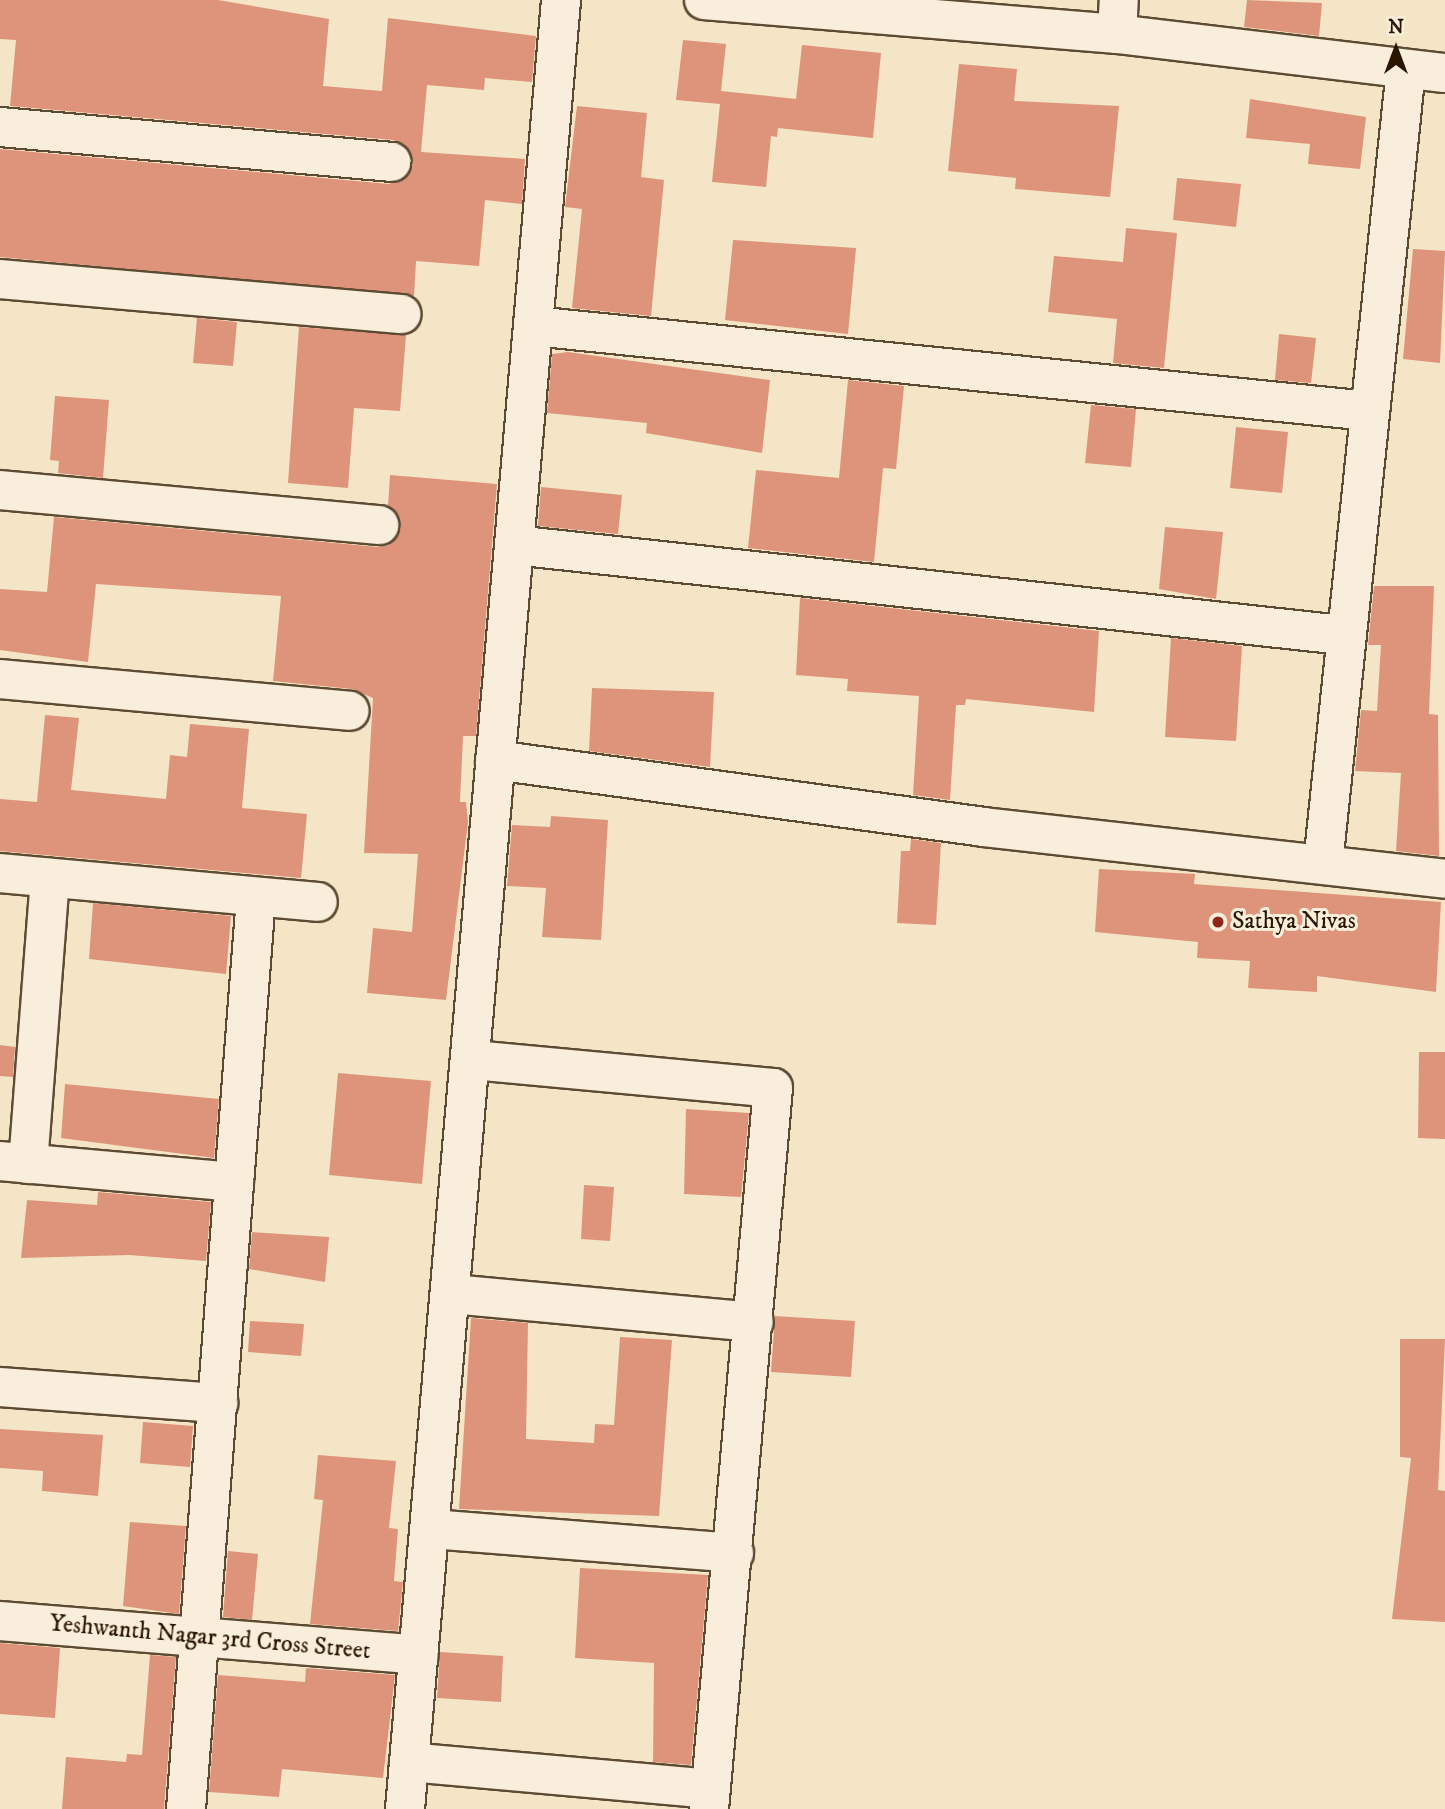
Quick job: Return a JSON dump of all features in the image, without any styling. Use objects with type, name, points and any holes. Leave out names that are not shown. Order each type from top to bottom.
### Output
[{"type":"street","points":[[405,1809],[473,1060],[495,760],[561,0]]},
{"type":"street","points":[[704,0],[1118,17],[1445,74]]},
{"type":"street","points":[[1323,864],[1342,635],[1406,69]]},
{"type":"street","points":[[0,127],[391,162]]},
{"type":"street","points":[[0,279],[401,314]]},
{"type":"street","points":[[533,326],[1368,411]]},
{"type":"street","points":[[0,490],[379,525]]},
{"type":"street","points":[[514,545],[1342,635]]},
{"type":"street","points":[[0,679],[350,711]]},
{"type":"street","points":[[495,760],[983,827],[1445,879]]},
{"type":"street","points":[[0,873],[318,902]]},
{"type":"street","points":[[50,878],[14,1163],[234,1182]]},
{"type":"street","points":[[186,1809],[256,897]]},
{"type":"street","points":[[409,1762],[709,1799],[734,1553],[773,1088],[473,1060]]},
{"type":"street","points":[[452,1294],[754,1322]]},
{"type":"street","points":[[0,1387],[218,1403]]},
{"type":"street","points":[[431,1529],[734,1553]]},
{"type":"street","name":"Yeshwanth Nagar 3rd Cross Street","points":[[0,1621],[419,1655]]},
{"type":"building","points":[[0,0],[218,0],[329,19],[323,86],[382,91],[388,18],[536,36],[532,82],[485,78],[484,90],[427,85],[421,152],[525,159],[522,204],[485,200],[479,266],[416,261],[414,296],[0,257],[0,149],[389,184],[408,175],[413,163],[404,145],[393,140],[10,106],[16,40],[0,39]]},
{"type":"building","points":[[1247,0],[1322,3],[1319,36],[1244,27]]},
{"type":"building","points":[[683,40],[726,44],[721,91],[796,99],[802,45],[881,53],[873,138],[778,128],[777,137],[771,136],[766,187],[712,182],[720,104],[676,100]]},
{"type":"building","points":[[959,64],[1017,69],[1014,101],[1119,106],[1110,197],[1015,189],[1016,178],[948,171]]},
{"type":"building","points":[[1250,99],[1366,117],[1360,169],[1308,164],[1310,144],[1246,138]]},
{"type":"building","points":[[577,106],[647,113],[641,177],[664,180],[651,316],[572,308],[582,209],[565,207]]},
{"type":"building","points":[[1177,178],[1241,184],[1236,227],[1173,220]]},
{"type":"building","points":[[1126,228],[1177,233],[1164,368],[1113,363],[1117,319],[1048,312],[1054,256],[1123,262]]},
{"type":"building","points":[[733,240],[856,248],[848,334],[725,320]]},
{"type":"building","points":[[1413,249],[1445,251],[1440,363],[1403,359]]},
{"type":"building","points":[[197,318],[237,322],[233,366],[193,363]]},
{"type":"building","points":[[299,327],[406,335],[400,411],[354,408],[348,488],[288,483]]},
{"type":"building","points":[[1279,334],[1316,338],[1311,383],[1275,380]]},
{"type":"building","points":[[568,352],[770,380],[762,453],[646,433],[647,423],[547,413],[552,354]]},
{"type":"building","points":[[848,380],[904,386],[896,469],[883,468],[874,562],[748,548],[756,470],[839,478]]},
{"type":"building","points":[[55,396],[109,400],[103,478],[58,473],[59,461],[50,460]]},
{"type":"building","points":[[1091,405],[1136,409],[1131,467],[1085,463]]},
{"type":"building","points":[[1236,427],[1288,432],[1282,493],[1230,488]]},
{"type":"building","points":[[390,475],[497,484],[476,736],[463,736],[460,802],[466,802],[468,822],[446,1000],[367,993],[373,928],[412,932],[418,854],[364,853],[373,698],[352,689],[273,681],[281,596],[96,584],[88,662],[0,650],[0,589],[47,592],[54,517],[378,547],[389,545],[401,528],[388,506]]},
{"type":"building","points":[[541,487],[622,495],[618,534],[538,526]]},
{"type":"building","points":[[1165,527],[1223,532],[1216,599],[1159,589]]},
{"type":"building","points":[[1374,586],[1434,586],[1429,714],[1438,715],[1439,856],[1396,851],[1401,773],[1355,771],[1361,710],[1377,711],[1381,645],[1368,645]]},
{"type":"building","points":[[800,598],[1099,631],[1094,712],[966,699],[965,705],[956,705],[950,800],[913,795],[919,696],[847,691],[848,679],[796,675]]},
{"type":"building","points":[[1171,638],[1242,646],[1236,741],[1165,737]]},
{"type":"building","points":[[592,688],[714,692],[710,767],[589,751]]},
{"type":"building","points":[[45,715],[79,718],[71,790],[166,799],[170,755],[187,757],[190,724],[249,729],[242,808],[307,814],[301,878],[0,851],[0,799],[37,802]]},
{"type":"building","points":[[551,816],[608,820],[601,940],[542,937],[546,888],[507,886],[512,825],[550,827]]},
{"type":"building","points":[[911,839],[941,843],[936,925],[897,923],[901,851],[910,851]]},
{"type":"building","points":[[1099,869],[1195,874],[1194,884],[1441,902],[1436,992],[1317,976],[1317,992],[1248,988],[1250,961],[1197,958],[1198,942],[1095,932]]},
{"type":"building","points":[[93,903],[231,916],[226,974],[89,959]]},
{"type":"building","points":[[0,1045],[15,1047],[13,1077],[0,1076]]},
{"type":"building","points":[[1419,1052],[1445,1052],[1445,1139],[1418,1138]]},
{"type":"building","points":[[338,1073],[431,1081],[422,1184],[329,1175]]},
{"type":"building","points":[[65,1084],[219,1099],[214,1158],[61,1138]]},
{"type":"building","points":[[686,1109],[749,1113],[741,1197],[684,1194]]},
{"type":"building","points":[[584,1185],[614,1187],[610,1241],[581,1239]]},
{"type":"building","points":[[98,1192],[211,1202],[206,1261],[129,1255],[21,1258],[27,1200],[97,1205]]},
{"type":"building","points":[[252,1232],[329,1237],[325,1282],[249,1269]]},
{"type":"building","points":[[775,1316],[855,1321],[851,1377],[771,1372]]},
{"type":"building","points":[[471,1318],[528,1323],[526,1439],[594,1443],[595,1424],[614,1425],[620,1337],[672,1340],[659,1516],[459,1509]]},
{"type":"building","points":[[250,1321],[304,1324],[301,1356],[248,1352]]},
{"type":"building","points":[[1400,1339],[1445,1339],[1438,1490],[1445,1491],[1445,1622],[1392,1619],[1411,1458],[1400,1457]]},
{"type":"building","points":[[143,1422],[193,1426],[190,1467],[140,1463]]},
{"type":"building","points":[[0,1429],[103,1435],[98,1496],[42,1491],[43,1471],[0,1468]]},
{"type":"building","points":[[318,1455],[396,1461],[389,1528],[398,1529],[394,1581],[403,1582],[398,1631],[310,1624],[323,1500],[314,1499]]},
{"type":"building","points":[[130,1522],[186,1526],[179,1614],[123,1606]]},
{"type":"building","points":[[228,1551],[258,1554],[252,1620],[223,1617]]},
{"type":"building","points":[[580,1568],[708,1575],[691,1765],[653,1762],[654,1663],[575,1658]]},
{"type":"building","points":[[0,1643],[60,1648],[55,1718],[0,1714]]},
{"type":"building","points":[[440,1652],[503,1656],[501,1702],[437,1698]]},
{"type":"building","points":[[150,1655],[176,1657],[164,1809],[62,1809],[66,1757],[126,1762],[127,1754],[142,1755]]},
{"type":"building","points":[[306,1668],[395,1675],[383,1778],[282,1769],[279,1797],[209,1792],[218,1675],[305,1682]]},
{"type":"place","name":"Sathya Nivas","points":[[1218,922]]}]
